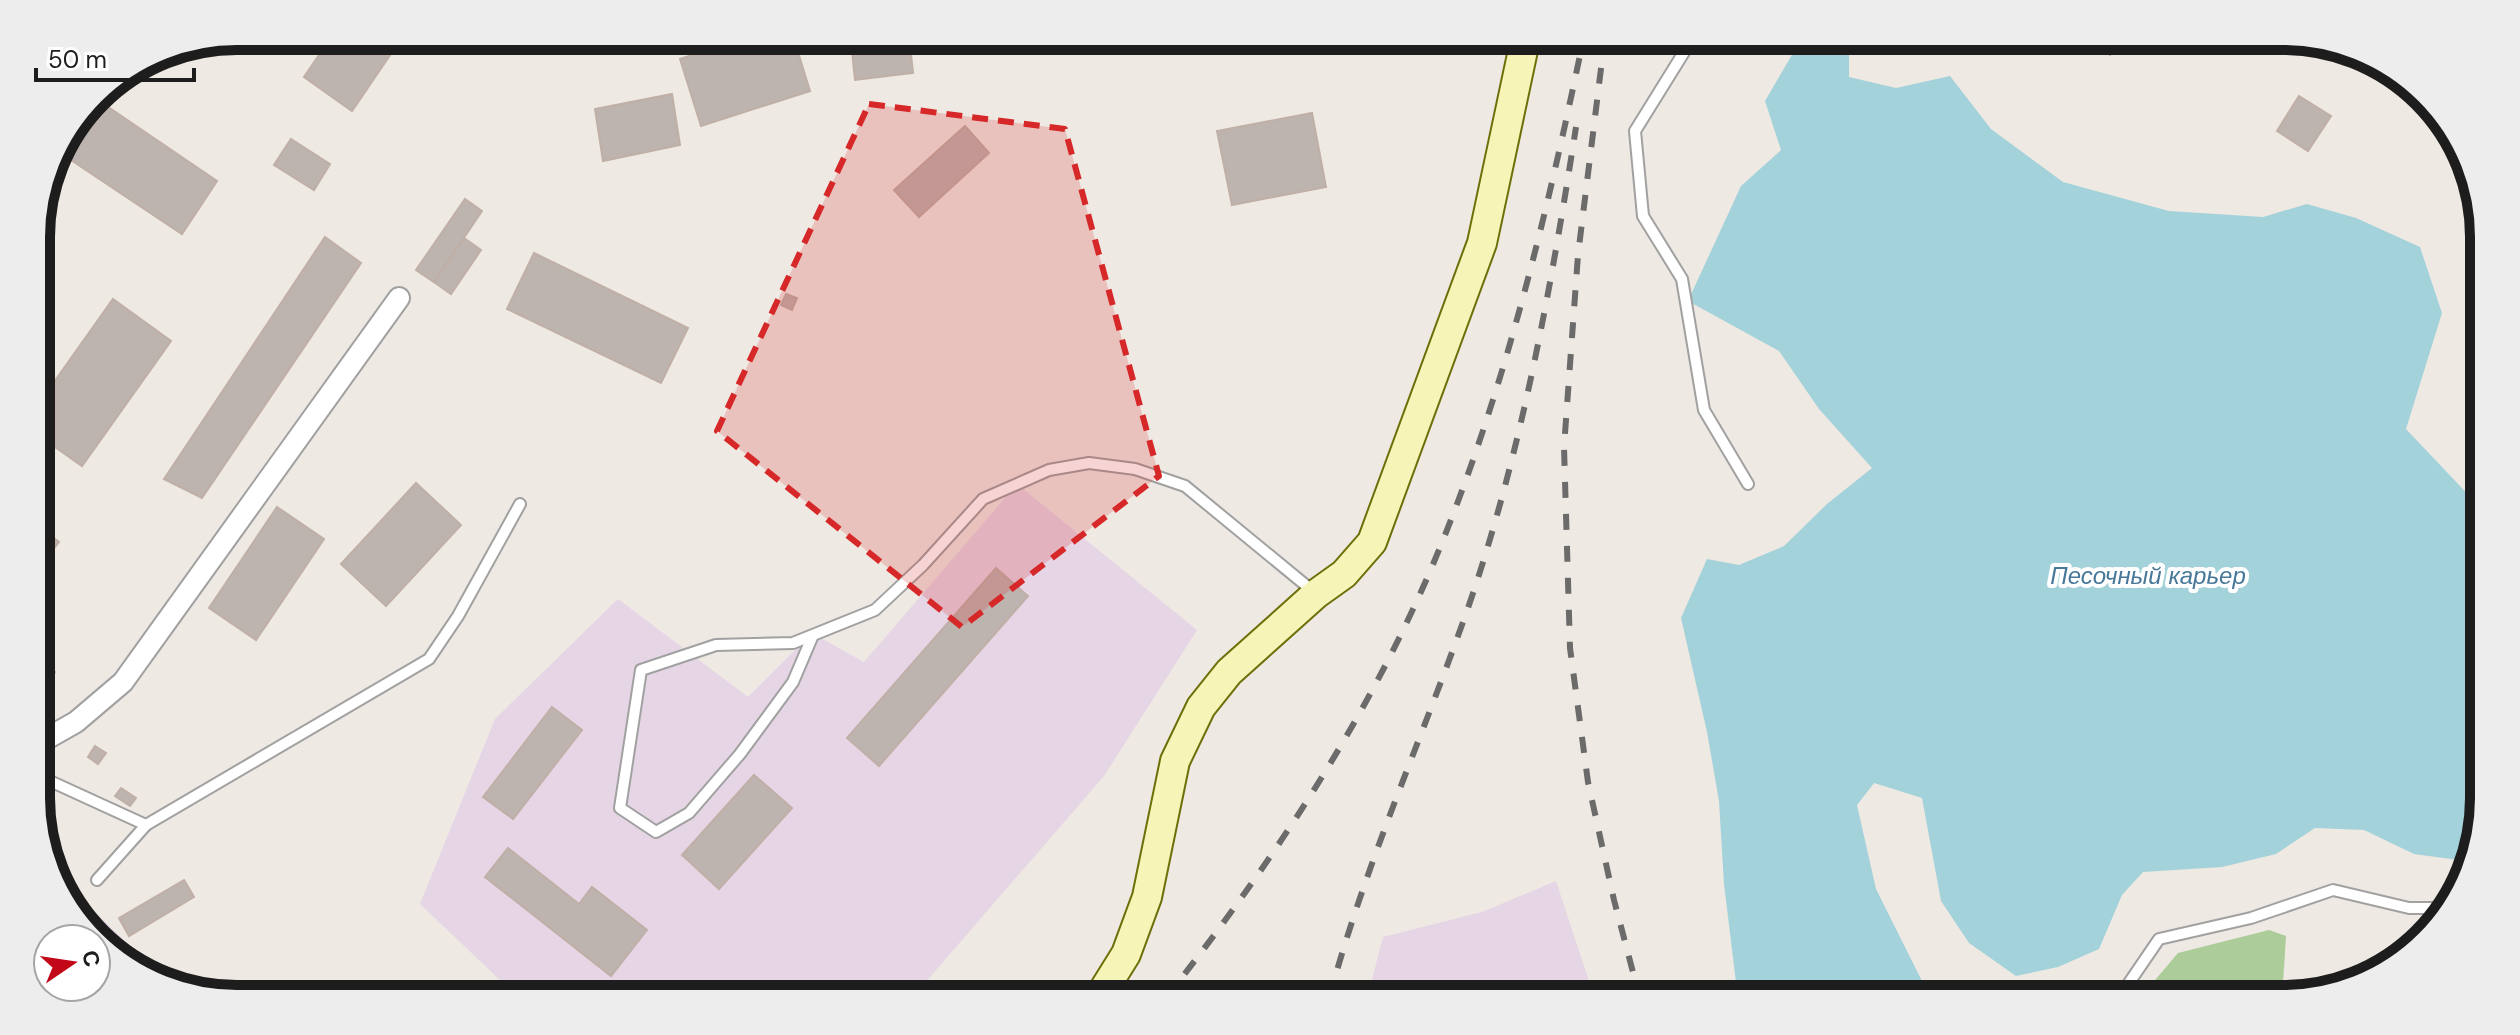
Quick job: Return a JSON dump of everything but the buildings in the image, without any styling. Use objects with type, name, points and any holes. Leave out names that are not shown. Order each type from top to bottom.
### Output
[{"type":"street","points":[[1107,985],[1126,954],[1147,897],[1175,761],[1201,707],[1229,672],[1316,594],[1344,574],[1372,542],[1482,243],[1523,50]]},
{"type":"street","points":[[50,737],[76,722],[123,682],[399,298]]},
{"type":"lane","points":[[1685,50],[1635,131],[1643,216],[1682,279],[1704,410],[1748,484]]},
{"type":"lane","points":[[813,635],[793,682],[740,754],[689,813],[656,832],[620,808],[641,670],[716,645],[793,643],[875,610],[923,565],[983,499],[1049,470],[1089,463],[1135,469],[1185,486],[1316,594]]},
{"type":"lane","points":[[97,880],[146,825],[429,659],[458,616],[520,504]]},
{"type":"lane","points":[[50,781],[146,825]]},
{"type":"lane","points":[[2128,985],[2159,939],[2251,918],[2333,890],[2409,908],[2434,908]]},
{"type":"highlighted area","points":[[869,104],[1065,129],[1159,476],[962,627],[717,431]]},
{"type":"shaded area","points":[[1017,484],[1197,630],[1104,776],[923,985],[505,985],[420,904],[495,719],[618,599],[748,697],[812,633],[864,662]]},
{"type":"shaded area","points":[[1556,881],[1590,985],[1371,985],[1383,937],[1482,912]]},
{"type":"shaded area","points":[[78,895],[106,923],[98,923]]},
{"type":"shaded area","points":[[112,929],[144,960],[133,953],[114,939]]},
{"type":"green space","points":[[2269,930],[2286,936],[2283,985],[2151,985],[2178,953]]},
{"type":"water","name":"Песочный карьер","points":[[1795,50],[1849,50],[1849,77],[1896,88],[1950,76],[1991,129],[2063,182],[2169,211],[2263,217],[2307,204],[2356,218],[2420,247],[2442,313],[2406,429],[2470,497],[2470,798],[2459,860],[2414,854],[2364,830],[2315,828],[2276,854],[2222,867],[2143,872],[2122,895],[2099,949],[2058,967],[2016,976],[1969,943],[1941,901],[1922,798],[1874,783],[1857,805],[1876,889],[1924,985],[1736,985],[1724,884],[1719,801],[1681,618],[1707,559],[1739,565],[1784,546],[1827,504],[1872,468],[1819,409],[1779,351],[1688,301],[1741,186],[1781,150],[1765,101]]},
{"type":"railway","points":[[1176,985],[1246,891],[1322,777],[1357,718],[1419,597],[1468,474],[1508,351],[1542,226],[1581,50]]},
{"type":"railway","points":[[1603,50],[1578,255],[1564,447],[1570,648],[1588,782],[1636,985]]},
{"type":"railway","points":[[1333,985],[1377,850],[1469,605],[1505,488],[1545,308],[1576,127]]}]
